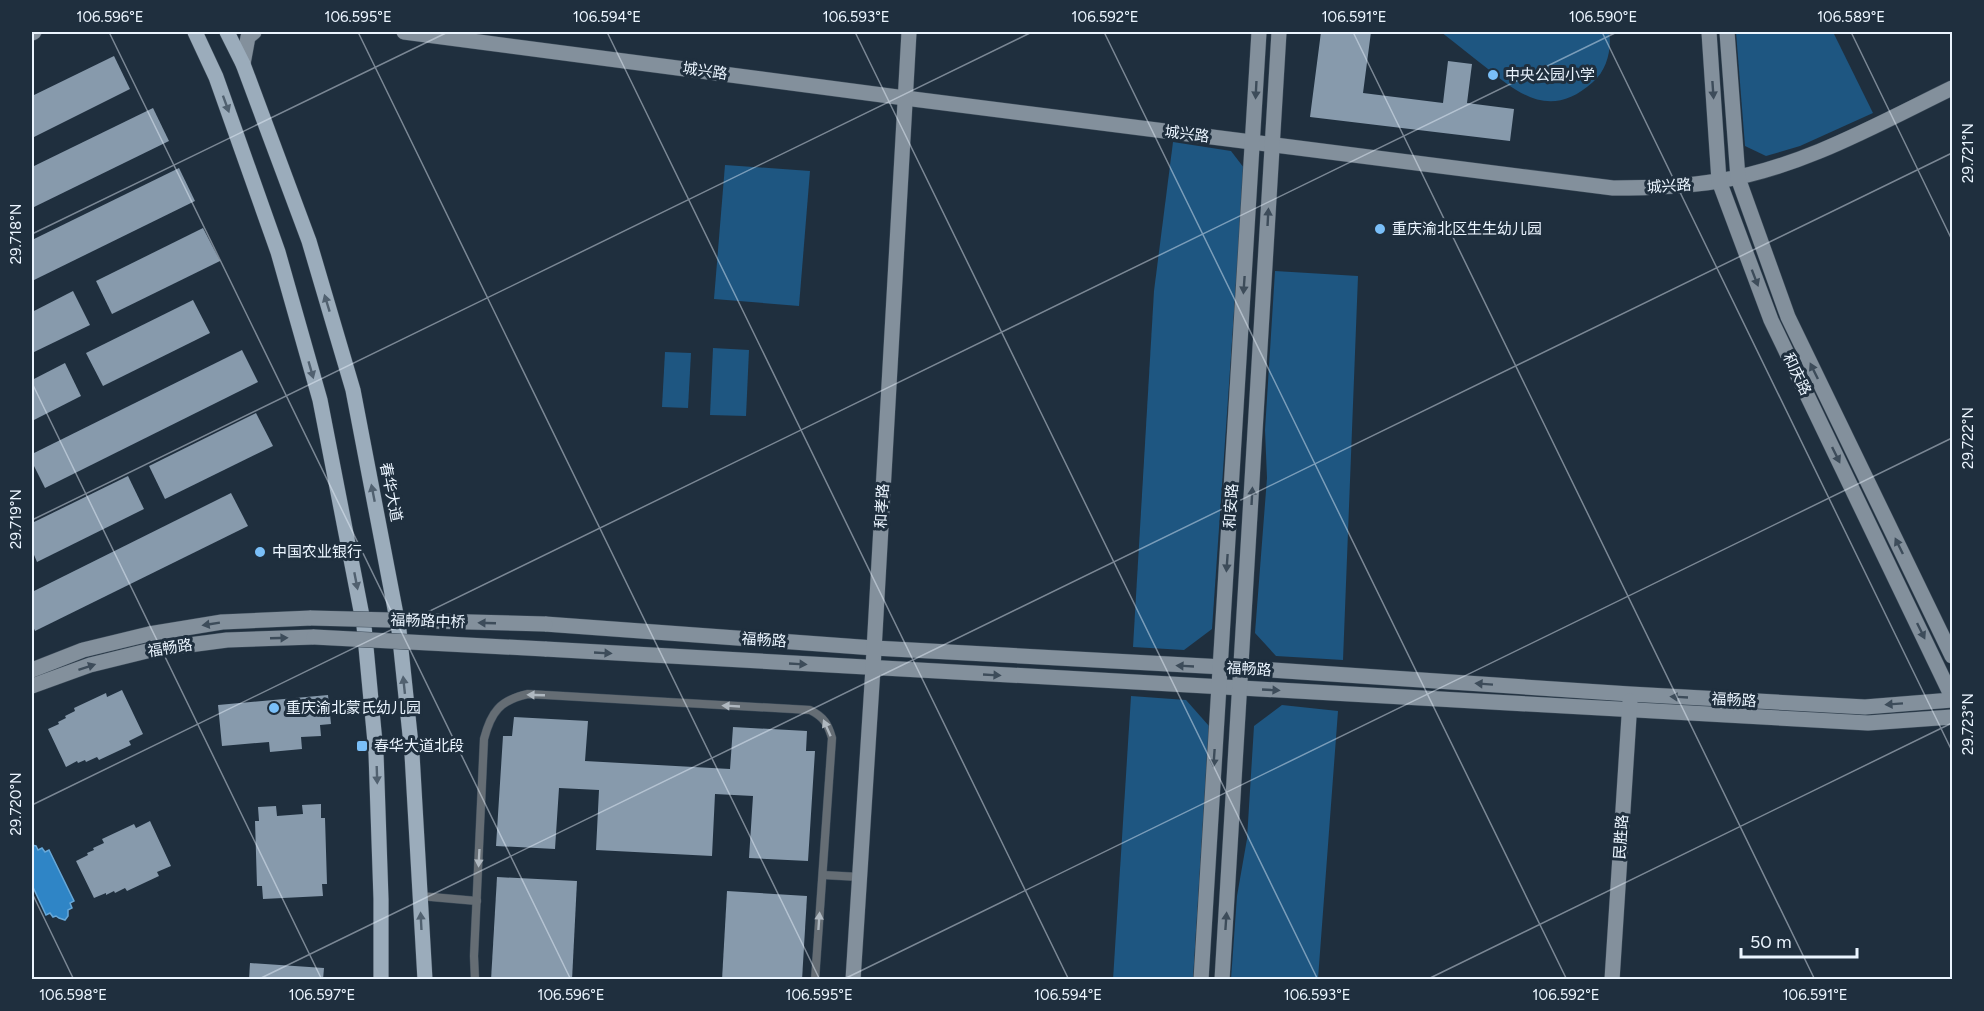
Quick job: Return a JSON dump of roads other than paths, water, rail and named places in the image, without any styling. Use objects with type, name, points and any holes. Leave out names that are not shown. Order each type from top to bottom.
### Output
[{"type":"main road","points":[[186,32],[216,77]]},
{"type":"main road","points":[[195,32],[216,77],[245,154],[278,252],[320,400],[364,626],[376,753],[381,980]]},
{"type":"main road","name":"春华大道","points":[[227,32],[243,64],[309,241],[353,390],[399,630],[412,754],[424,980]]},
{"type":"main road","points":[[243,64],[248,37],[254,32]]},
{"type":"main road","name":"城兴路","points":[[404,32],[1613,188],[1665,188],[1719,181],[1804,158],[1857,135],[1953,87]]},
{"type":"main road","name":"和孝路","points":[[853,980],[909,32]]},
{"type":"main road","name":"和安路","points":[[1200,980],[1259,32]]},
{"type":"main road","name":"和安路","points":[[1222,980],[1279,32]]},
{"type":"main road","name":"和庆路","points":[[1709,32],[1719,181],[1771,320],[1953,699]]},
{"type":"main road","name":"和庆路","points":[[1727,32],[1738,177],[1788,317],[1953,656]]},
{"type":"main road","name":"福畅路","points":[[32,670],[83,650],[149,634],[222,622],[311,618]]},
{"type":"main road","name":"福畅路中桥","points":[[311,618],[545,624]]},
{"type":"main road","name":"福畅路","points":[[545,624],[874,648],[1242,668],[1868,723],[1953,717]]},
{"type":"main road","name":"福畅路","points":[[32,686],[90,665],[151,651],[227,640],[314,637]]},
{"type":"main road","name":"福畅路中桥","points":[[314,637],[545,650]]},
{"type":"main road","name":"福畅路","points":[[545,650],[1219,688],[1630,702],[1865,707],[1953,699]]},
{"type":"main road","name":"民胜路","points":[[1612,980],[1630,702]]},
{"type":"lane","points":[[476,980],[474,956],[484,739],[488,724],[495,712],[514,697],[528,694],[810,710],[821,715],[828,724],[832,738],[816,980]]},
{"type":"lane","points":[[823,875],[860,877]]},
{"type":"lane","points":[[420,896],[477,902]]},
{"type":"place","name":"中央公园小学","points":[[1493,75]]},
{"type":"place","name":"重庆渝北区生生幼儿园","points":[[1380,229]]},
{"type":"place","name":"中国农业银行","points":[[260,552]]},
{"type":"place","name":"重庆渝北蒙氏幼儿园","points":[[274,708]]},
{"type":"place","name":"春华大道北段","points":[[362,746]]}]
